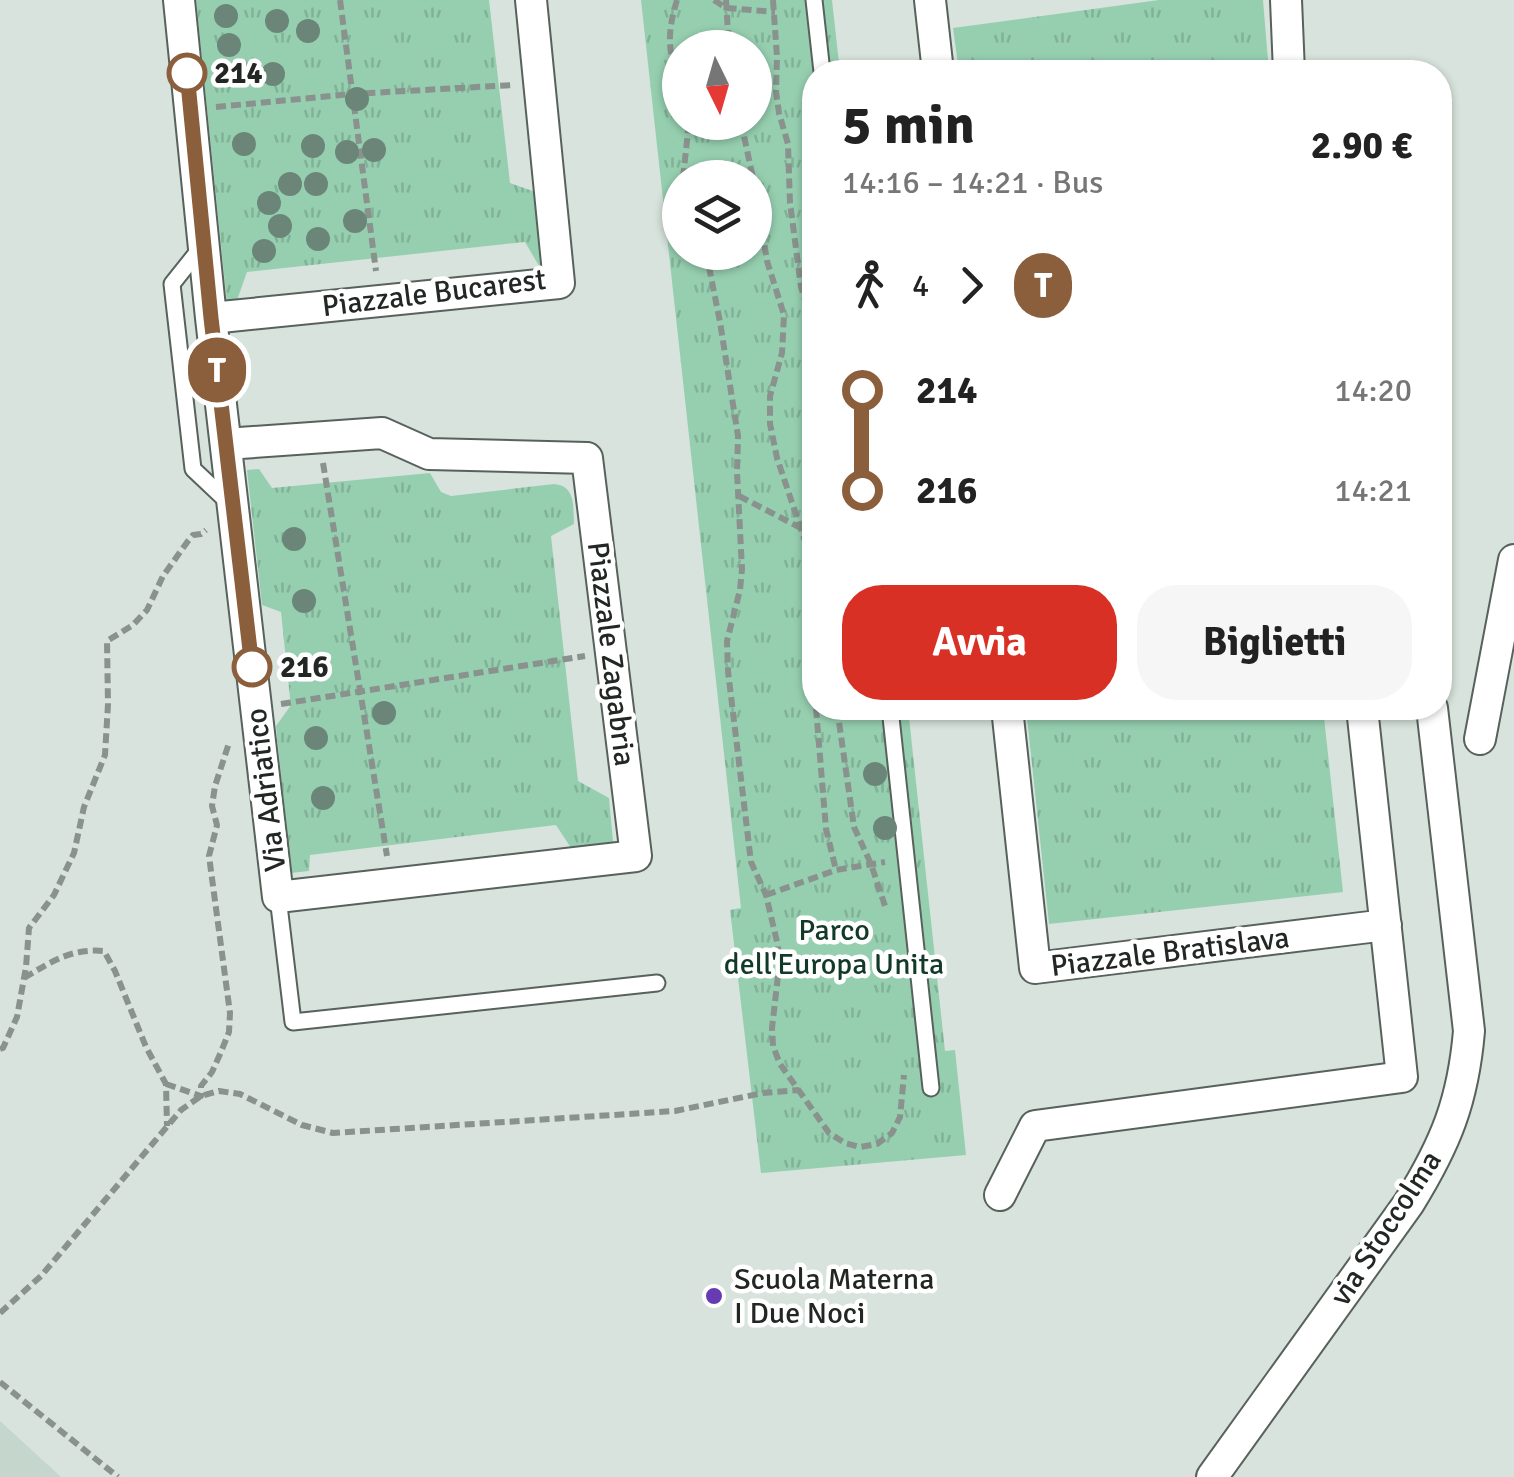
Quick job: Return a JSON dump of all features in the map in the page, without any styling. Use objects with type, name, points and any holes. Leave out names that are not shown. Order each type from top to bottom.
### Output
[{"type":"street","name":"Via Adriatico","points":[[179,0],[211,318],[278,897]]},
{"type":"street","name":"Piazzale Bucarest","points":[[211,318],[559,283],[531,0]]},
{"type":"street","points":[[930,0],[937,60]]},
{"type":"street","points":[[1286,0],[1288,60]]},
{"type":"street","name":"Piazzale Zagabria","points":[[226,444],[382,434],[429,454],[587,458],[636,856],[278,897]]},
{"type":"street","points":[[1480,739],[1514,560]]},
{"type":"street","name":"Piazzale Bratislava","points":[[1008,720],[1035,968],[1386,926]]},
{"type":"street","points":[[1000,1195],[1034,1126],[1402,1077],[1363,720]]},
{"type":"street","name":"via Stoccolma","points":[[1212,1477],[1409,1203],[1455,1114],[1466,1069],[1469,1030],[1433,720]]},
{"type":"lane","points":[[814,0],[821,60]]},
{"type":"lane","points":[[204,244],[172,284],[193,469],[233,506]]},
{"type":"lane","points":[[891,720],[931,1088]]},
{"type":"lane","points":[[278,897],[294,1022],[657,984]]},
{"type":"path","points":[[340,0],[380,301]]},
{"type":"path","points":[[670,30],[677,0]]},
{"type":"path","points":[[714,0],[775,12]]},
{"type":"path","points":[[773,0],[778,56],[776,90],[788,144],[790,203],[802,289]]},
{"type":"path","points":[[726,4],[728,30]]},
{"type":"path","points":[[190,110],[352,94],[539,83]]},
{"type":"path","points":[[709,270],[738,436],[742,569],[727,641],[728,671],[751,862],[766,895],[778,956],[773,1046],[780,1064],[829,1133],[845,1144],[877,1144],[892,1133],[900,1118],[904,1074]]},
{"type":"path","points":[[770,270],[784,315],[785,333],[770,396],[770,424],[777,458],[802,528]]},
{"type":"path","points":[[319,438],[391,884]]},
{"type":"path","points":[[738,496],[802,528]]},
{"type":"path","points":[[0,1049],[4,1048],[17,1017],[28,928],[54,895],[74,853],[84,807],[105,755],[107,642],[133,626],[147,610],[163,576],[188,540],[201,534]]},
{"type":"path","points":[[256,708],[611,652]]},
{"type":"path","points":[[817,720],[826,829],[836,870]]},
{"type":"path","points":[[839,720],[854,827],[871,864],[890,926]]},
{"type":"path","points":[[201,1096],[200,1086],[222,1052],[230,1013],[209,856],[216,825],[212,806],[215,786],[234,733]]},
{"type":"path","points":[[766,895],[836,870],[906,859]]},
{"type":"path","points":[[24,978],[58,958],[85,949],[104,951],[166,1084],[168,1127]]},
{"type":"path","points":[[166,1084],[201,1096]]},
{"type":"path","points":[[0,1313],[41,1276],[181,1110],[201,1096],[219,1091],[240,1094],[302,1125],[334,1133],[675,1111],[799,1090]]},
{"type":"path","points":[[0,1382],[118,1477]]},
{"type":"shaded area","points":[[0,1421],[61,1477],[0,1477]]},
{"type":"green space","points":[[196,0],[489,0],[510,183],[541,194],[551,270],[542,271],[525,242],[247,272],[236,303],[227,304]]},
{"type":"green space","name":"Parco dell'Europa Unita","points":[[641,0],[832,0],[839,60],[802,60],[802,720],[909,720],[945,1051],[955,1050],[966,1155],[761,1173],[730,910],[741,908],[671,270],[772,270],[772,160],[662,160],[662,191]]},
{"type":"green space","points":[[1159,0],[1263,0],[1268,60],[957,60],[953,28]]},
{"type":"green space","points":[[259,469],[272,488],[430,473],[441,492],[451,496],[554,484],[570,493],[574,524],[551,536],[578,781],[609,798],[611,845],[575,854],[556,825],[310,855],[309,871],[291,873],[276,726],[291,705],[281,612],[262,605],[247,470]]},
{"type":"green space","points":[[1027,720],[1324,720],[1343,892],[1049,924]]},
{"type":"bus line","name":"T","points":[[187,73],[252,667]]},
{"type":"place","name":"214","points":[[187,73]]},
{"type":"place","name":"216","points":[[252,667]]},
{"type":"place","name":"Scuola Materna I Due Noci","points":[[714,1296]]}]
